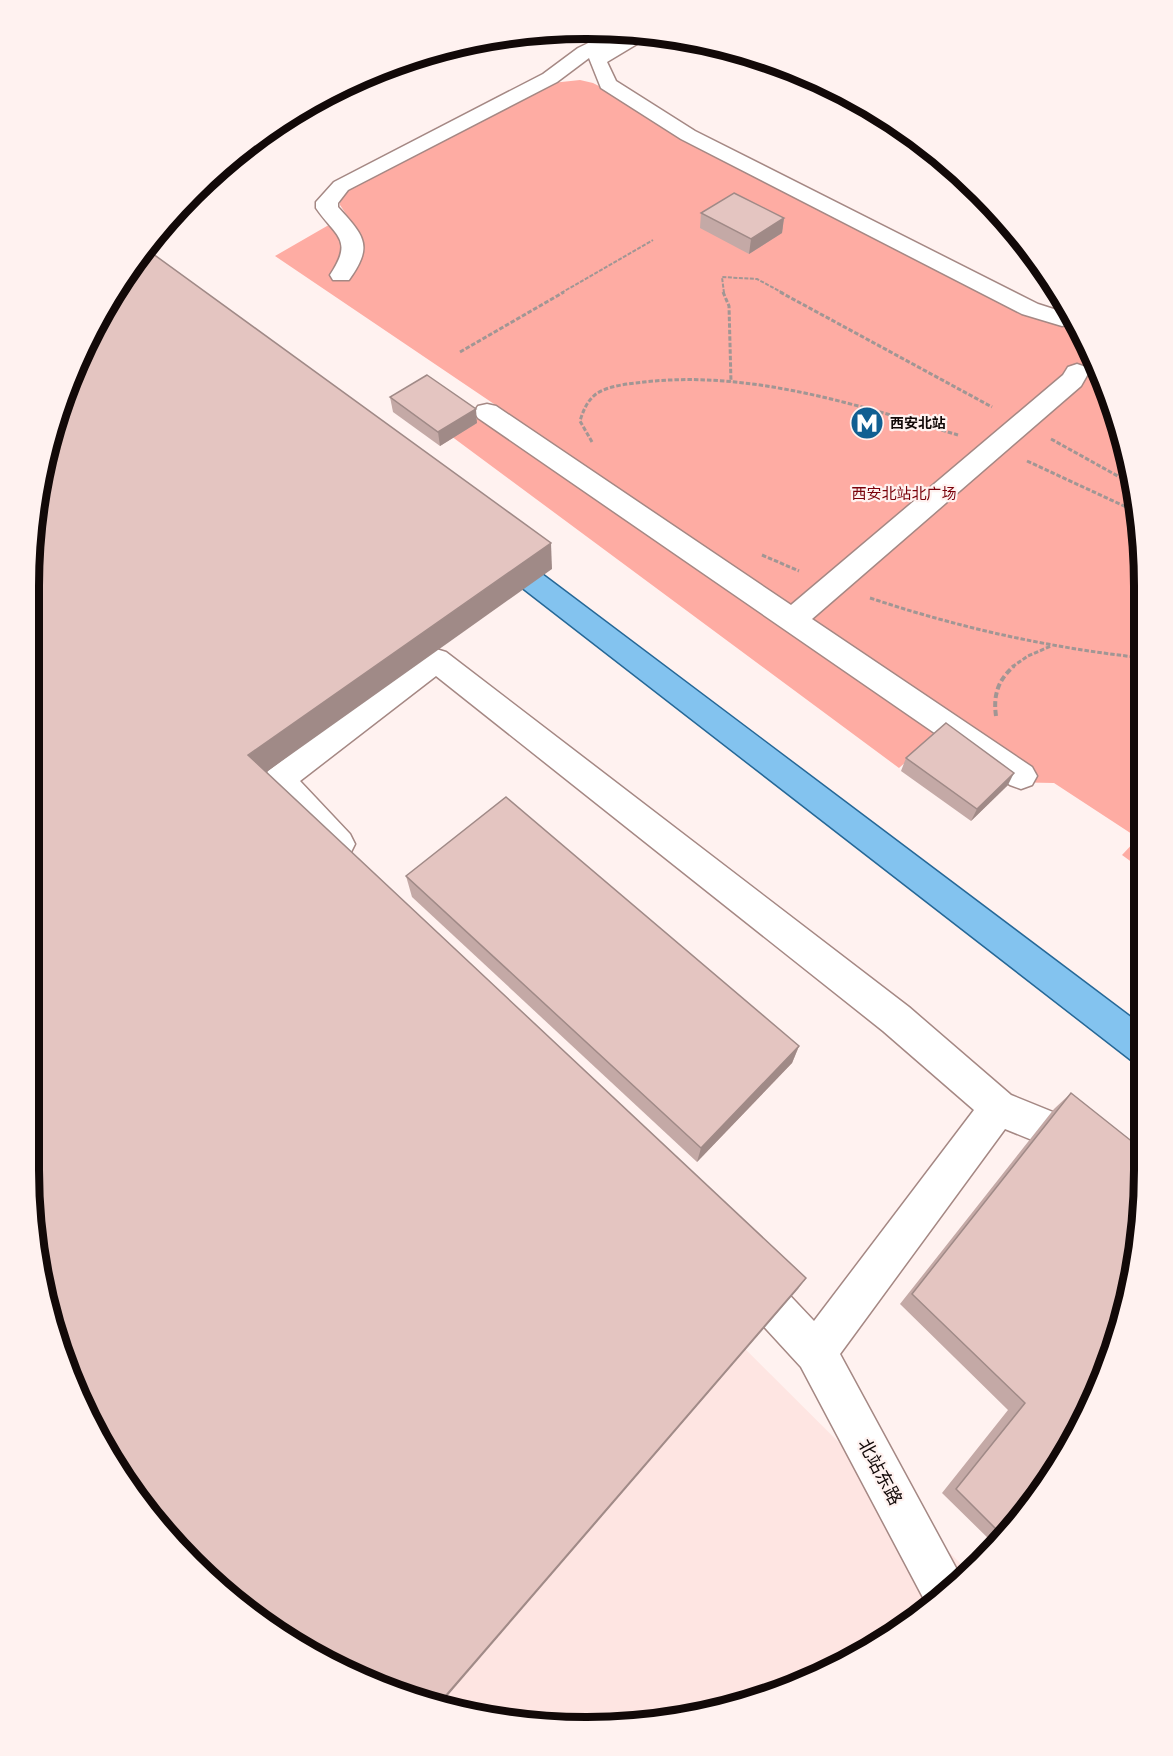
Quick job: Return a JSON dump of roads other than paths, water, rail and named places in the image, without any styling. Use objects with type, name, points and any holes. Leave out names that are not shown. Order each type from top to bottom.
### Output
[{"type":"main road","points":[[493,551],[589,625]]},
{"type":"main road","points":[[466,587],[520,572],[1134,1040]]},
{"type":"street","points":[[341,274],[355,253],[355,243],[327,208],[327,202],[341,186],[550,78],[585,52],[609,40]]},
{"type":"street","points":[[631,41],[597,60],[608,84],[653,115],[1030,309],[1064,319]]},
{"type":"street","points":[[792,620],[1072,380],[1077,372]]},
{"type":"street","points":[[487,412],[1021,776]]},
{"type":"street","points":[[360,866],[279,780],[436,660],[896,1019],[998,1108],[1134,1163]]},
{"type":"street","points":[[816,1352],[998,1108]]},
{"type":"street","name":"北站东路","points":[[726,1257],[816,1352],[942,1586]]},
{"type":"place","name":"西安北站","points":[[867,423]]},
{"type":"park label","name":"西安北站北广场","points":[[904,494]]}]
